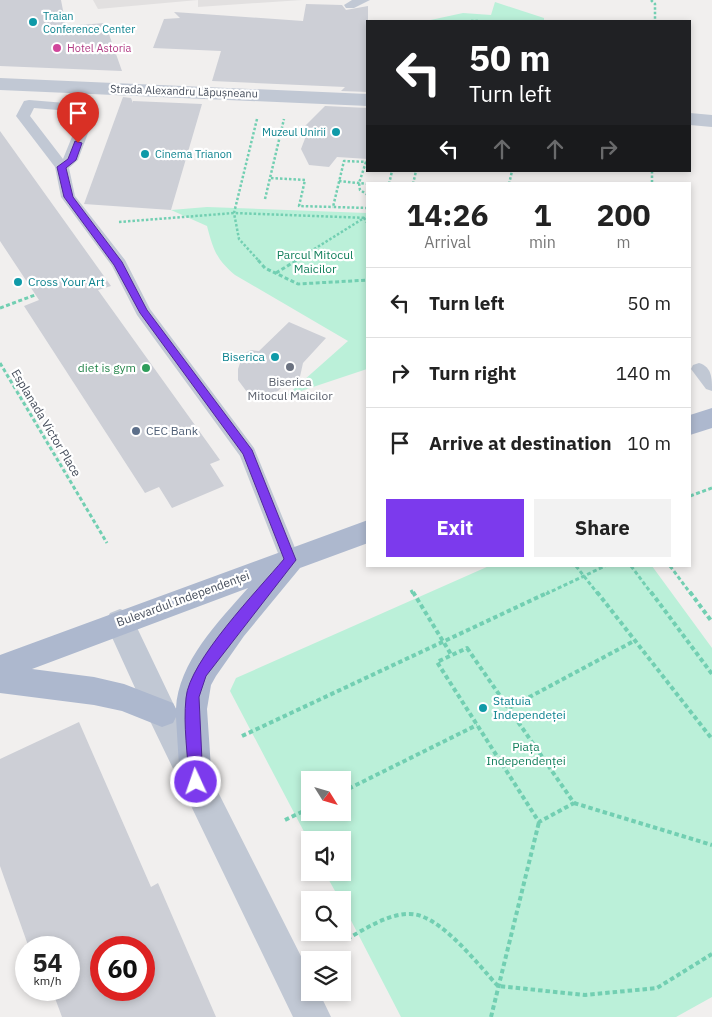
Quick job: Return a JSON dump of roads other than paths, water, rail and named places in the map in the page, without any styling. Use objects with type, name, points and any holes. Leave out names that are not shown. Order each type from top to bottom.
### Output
[{"type":"main road","points":[[691,425],[712,418]]},
{"type":"main road","name":"Bulevardul Independenței","points":[[0,668],[366,532]]},
{"type":"main road","points":[[196,782],[192,697],[200,674],[220,646],[290,560]]},
{"type":"main road","points":[[0,679],[94,691],[124,698],[162,713]]},
{"type":"street","name":"Strada Alexandru Lăpușneanu","points":[[0,84],[366,100]]},
{"type":"street","points":[[691,119],[712,121]]},
{"type":"street","points":[[120,622],[162,713],[312,1017]]},
{"type":"lane","points":[[350,5],[364,0]]},
{"type":"lane","points":[[62,167],[72,160],[90,109],[29,104],[23,116],[62,167],[68,197],[119,264],[143,311],[248,453],[290,560]]},
{"type":"lane","points":[[699,369],[712,385]]},
{"type":"place","name":"Traian Conference Center","points":[[33,22]]},
{"type":"place","name":"Hotel Astoria","points":[[57,48]]},
{"type":"place","name":"Muzeul Unirii","points":[[336,132]]},
{"type":"place","name":"Cinema Trianon","points":[[145,154]]},
{"type":"place","name":"Cross Your Art","points":[[18,282]]},
{"type":"place","name":"Biserica","points":[[275,357]]},
{"type":"place","name":"Biserica Mitocul Maicilor","points":[[290,367]]},
{"type":"place","name":"diet is gym","points":[[146,368]]},
{"type":"place","name":"CEC Bank","points":[[136,431]]},
{"type":"place","name":"Statuia Independeței","points":[[483,708]]},
{"type":"park label","name":"Parcul Mitocul Maicilor","points":[[315,262]]},
{"type":"park label","name":"Piața Independenței","points":[[526,754]]}]
